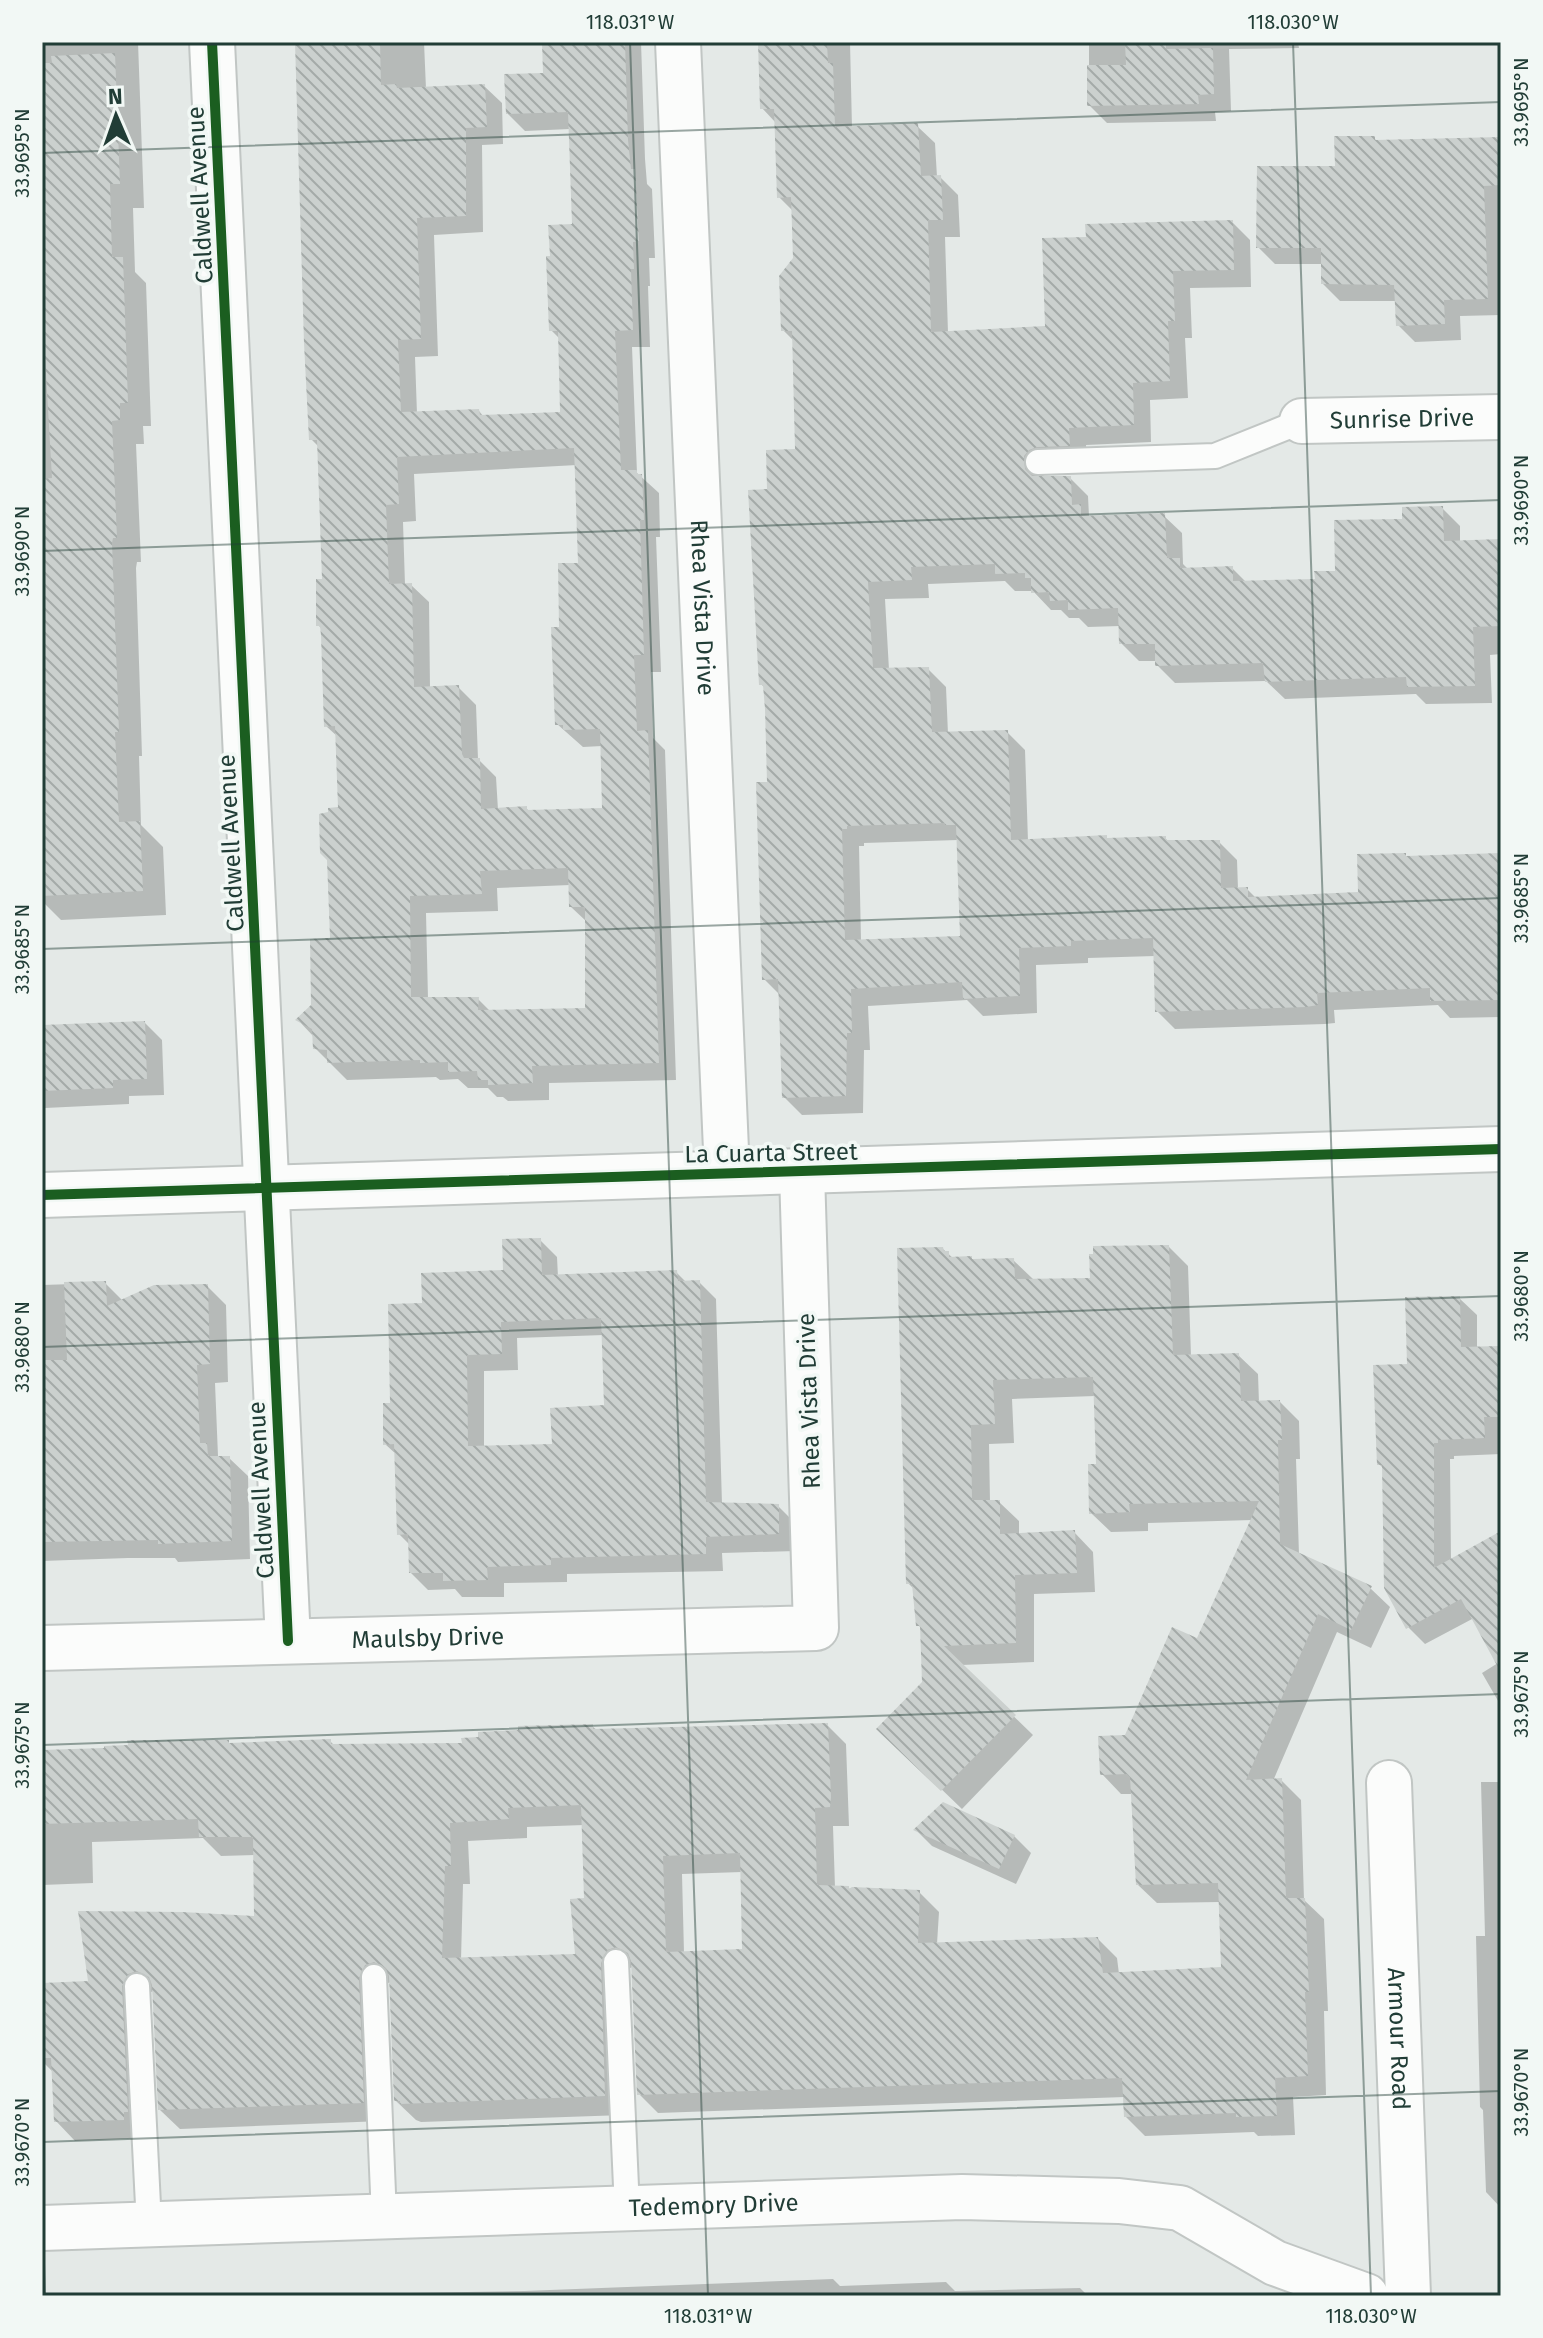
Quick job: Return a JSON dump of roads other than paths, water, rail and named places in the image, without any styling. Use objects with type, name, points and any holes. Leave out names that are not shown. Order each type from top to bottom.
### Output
[{"type":"street","name":"Caldwell Avenue","points":[[212,42],[288,1641]]},
{"type":"street","name":"Rhea Vista Drive","points":[[678,42],[727,1173]]},
{"type":"street","name":"Sunrise Drive","points":[[1302,421],[1501,417]]},
{"type":"street","name":"La Cuarta Street","points":[[42,1195],[1501,1149]]},
{"type":"street","name":"Rhea Vista Drive","points":[[802,1173],[816,1628]]},
{"type":"street","name":"Maulsby Drive","points":[[42,1648],[816,1628]]},
{"type":"street","name":"Armour Road","points":[[1389,1783],[1408,2296]]},
{"type":"street","name":"Tedemory Drive","points":[[42,2228],[962,2197],[1119,2201],[1180,2208],[1275,2263],[1366,2296]]},
{"type":"lane","points":[[1038,462],[1215,456],[1302,421]]},
{"type":"lane","points":[[616,1962],[627,2209]]},
{"type":"lane","points":[[374,1977],[384,2217]]},
{"type":"lane","points":[[137,1986],[149,2225]]}]
